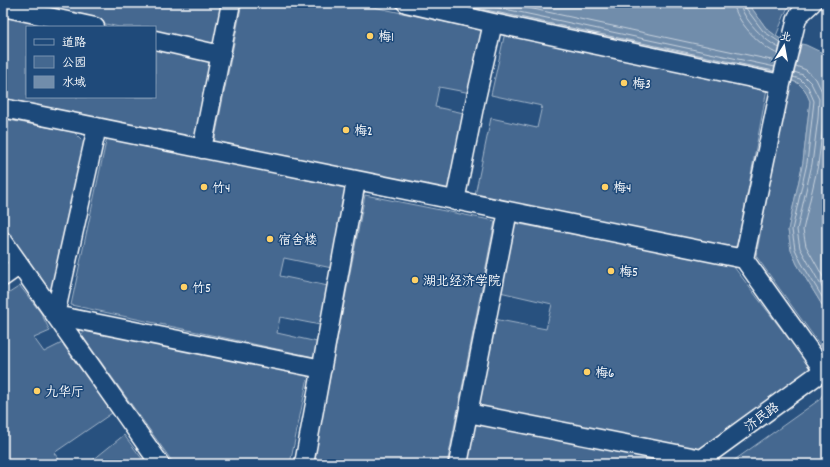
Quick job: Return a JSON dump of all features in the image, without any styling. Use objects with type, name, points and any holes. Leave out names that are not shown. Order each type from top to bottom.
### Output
[{"type":"street","points":[[202,149],[231,3]]},
{"type":"street","points":[[406,3],[494,23],[781,82]]},
{"type":"street","points":[[744,259],[781,82],[797,18],[812,3]]},
{"type":"street","points":[[3,7],[90,26]]},
{"type":"street","points":[[455,201],[494,23]]},
{"type":"street","points":[[156,40],[221,55]]},
{"type":"street","points":[[3,108],[744,259],[826,371]]},
{"type":"street","points":[[55,315],[97,127]]},
{"type":"street","points":[[304,464],[356,181]]},
{"type":"street","points":[[458,464],[508,211]]},
{"type":"street","points":[[3,241],[160,464]]},
{"type":"street","points":[[3,277],[20,266]]},
{"type":"street","points":[[55,315],[322,369]]},
{"type":"street","name":"济民路","points":[[698,462],[826,371]]},
{"type":"street","points":[[468,414],[698,462]]},
{"type":"green space","points":[[13,3],[228,3],[218,49],[156,35],[156,26],[115,26]]},
{"type":"green space","points":[[242,3],[354,3],[484,30],[471,93],[439,87],[435,107],[469,114],[453,192],[214,143]]},
{"type":"green space","points":[[748,3],[794,3],[787,9],[776,36],[766,28]]},
{"type":"green space","points":[[3,12],[66,26],[26,26],[26,98],[156,98],[156,45],[214,58],[198,139],[3,98]]},
{"type":"green space","points":[[506,28],[767,89],[738,244],[732,249],[475,195],[491,118],[537,128],[542,106],[491,95]]},
{"type":"green space","points":[[789,80],[798,83],[805,90],[810,101],[803,162],[788,230],[791,250],[797,264],[827,313],[827,350],[825,352],[756,256]]},
{"type":"green space","points":[[3,119],[74,132],[84,142],[51,293],[3,225]]},
{"type":"green space","points":[[107,137],[349,189],[332,268],[284,258],[280,276],[328,286],[320,325],[280,317],[277,333],[317,342],[314,357],[71,305]]},
{"type":"green space","points":[[365,195],[495,221],[447,464],[313,464]]},
{"type":"green space","points":[[514,223],[723,263],[734,267],[811,368],[678,464],[466,464],[494,319],[546,329],[552,304],[500,292]]},
{"type":"green space","name":"九华厅","points":[[20,286],[41,313],[50,331],[34,338],[44,352],[62,343],[112,413],[54,453],[63,464],[3,464],[3,297]]},
{"type":"green space","points":[[90,329],[300,370],[308,377],[290,464],[174,464],[81,334]]},
{"type":"green space","points":[[825,391],[827,393],[827,464],[729,464],[819,400]]},
{"type":"green space","points":[[124,435],[146,464],[88,464]]},
{"type":"water","points":[[435,3],[748,3],[766,28],[776,36],[781,39],[806,45],[827,55],[827,313],[797,264],[791,250],[788,230],[803,162],[810,101],[805,90],[798,83],[785,78]]},
{"type":"place","name":"梅1","points":[[370,36]]},
{"type":"place","name":"梅3","points":[[624,83]]},
{"type":"place","name":"梅2","points":[[346,130]]},
{"type":"place","name":"竹4","points":[[204,187]]},
{"type":"place","name":"梅4","points":[[605,187]]},
{"type":"place","name":"宿舍楼","points":[[270,239]]},
{"type":"place","name":"梅5","points":[[611,271]]},
{"type":"place","name":"湖北经济学院","points":[[415,280]]},
{"type":"place","name":"竹5","points":[[184,287]]},
{"type":"place","name":"梅6","points":[[587,372]]},
{"type":"place","name":"九华厅","points":[[37,391]]}]
